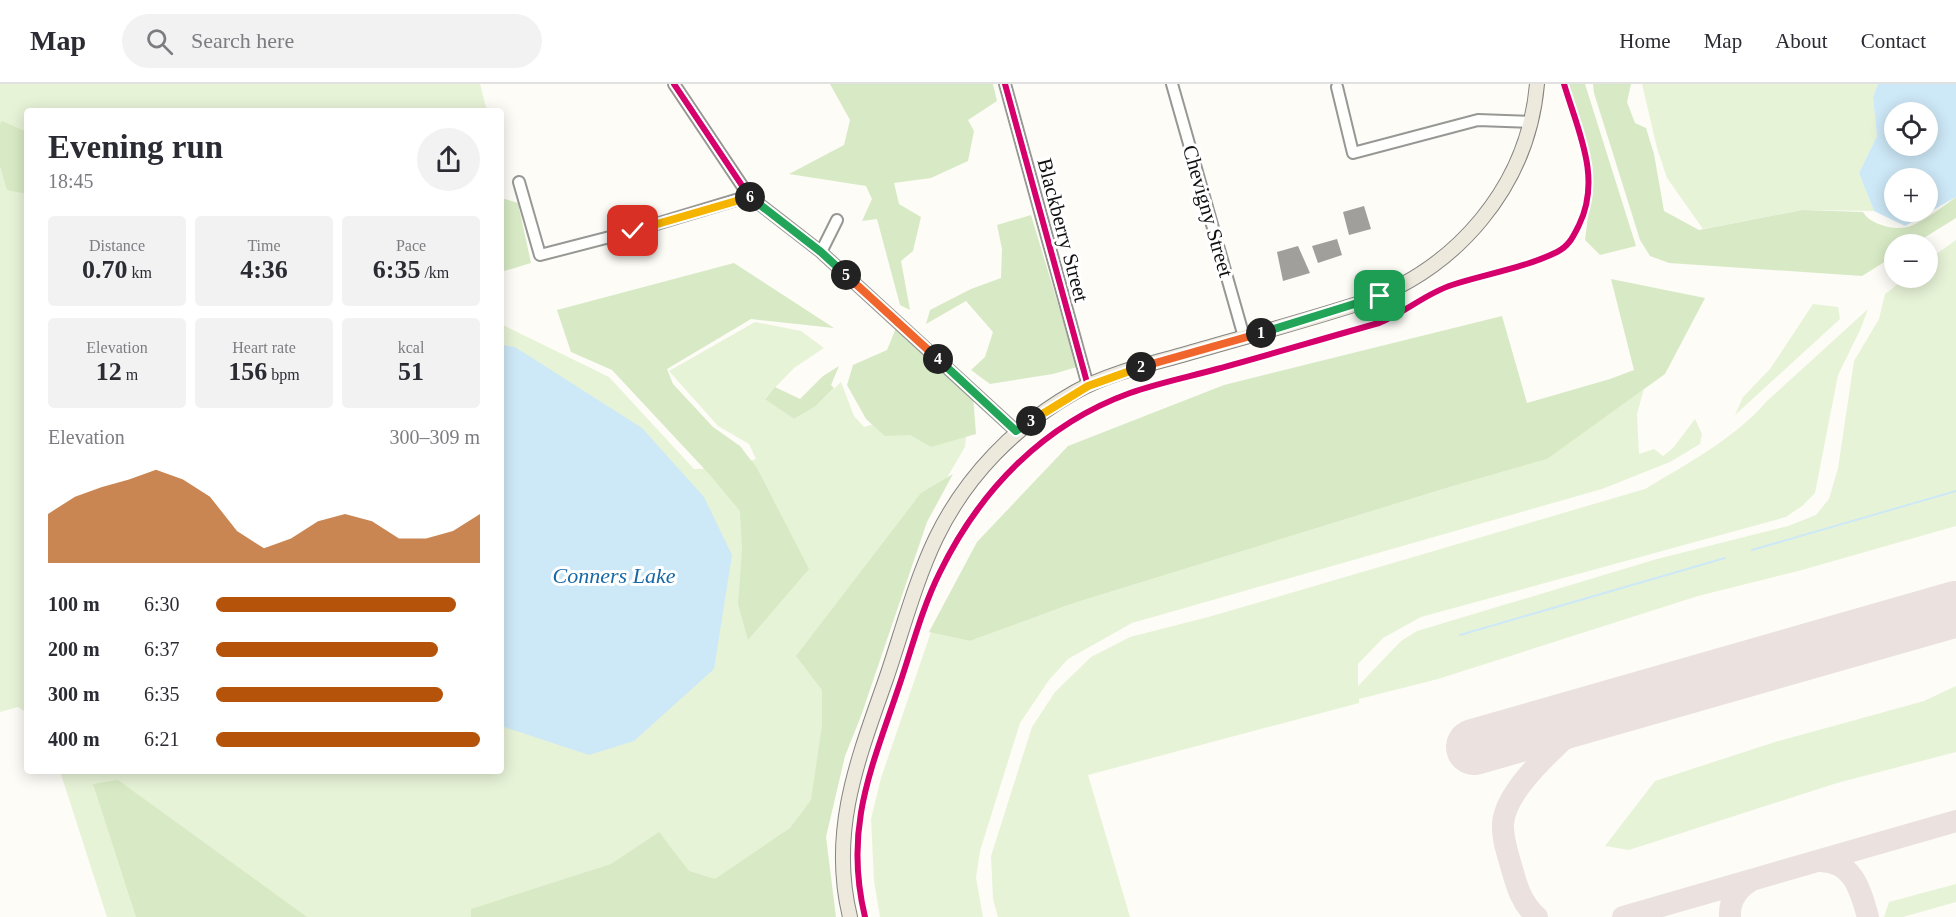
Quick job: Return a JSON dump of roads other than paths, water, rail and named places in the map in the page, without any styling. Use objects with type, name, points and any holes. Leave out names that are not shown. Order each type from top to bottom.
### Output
[{"type":"main road","points":[[850,917],[843,849],[845,816],[853,774],[936,538],[989,459],[1016,431],[1088,386],[1144,366],[1380,296],[1413,279],[1442,260],[1466,238],[1496,202],[1515,167],[1531,122],[1537,84]]},
{"type":"street","points":[[674,84],[749,196],[821,252],[1016,431]]},
{"type":"street","name":"Blackberry Street","points":[[1005,84],[1088,386]]},
{"type":"street","name":"Chevigny Street","points":[[1172,84],[1245,337]]},
{"type":"street","points":[[1337,87],[1353,153],[1478,120],[1531,122]]},
{"type":"street","points":[[519,182],[540,255],[633,231],[749,196]]},
{"type":"street","points":[[821,252],[837,220]]},
{"type":"water","points":[[1878,84],[1956,84],[1956,197],[1938,207],[1938,168],[1884,168],[1884,216],[1874,211],[1859,173],[1877,136],[1873,97]]},
{"type":"water","points":[[1897,222],[1912,222],[1905,226]]},
{"type":"water","name":"Conners Lake","points":[[504,345],[515,347],[642,428],[704,497],[732,555],[714,669],[634,741],[589,755],[504,727]]},
{"type":"waterway","points":[[1752,550],[1956,491]]},
{"type":"waterway","points":[[1460,635],[1725,558]]}]
